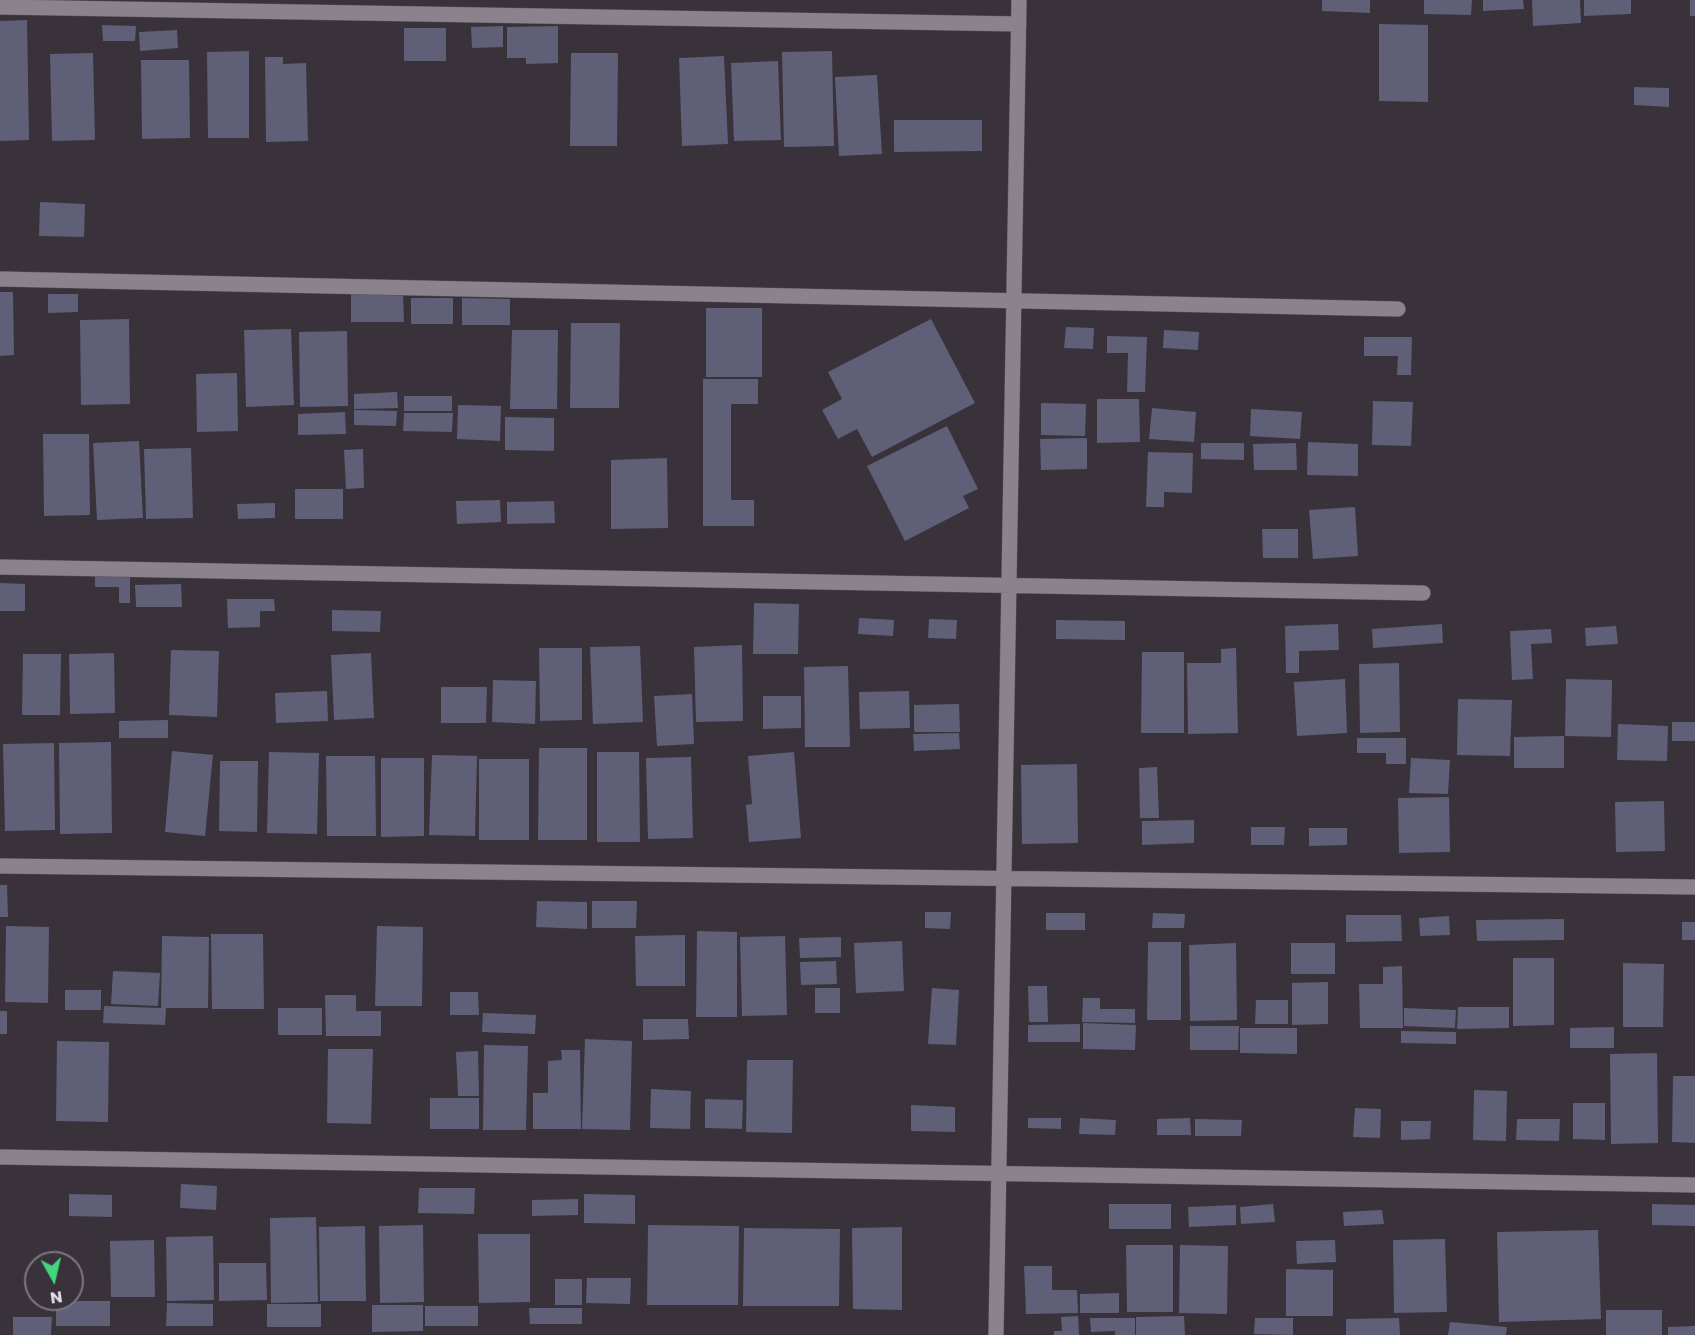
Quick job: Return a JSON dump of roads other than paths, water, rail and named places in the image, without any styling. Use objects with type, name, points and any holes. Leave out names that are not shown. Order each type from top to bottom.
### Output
[{"type":"street","points":[[996,1335],[1019,0]]},
{"type":"street","points":[[0,7],[1019,24]]},
{"type":"street","points":[[0,279],[1014,303],[1398,309]]},
{"type":"street","points":[[0,567],[1423,593]]},
{"type":"street","points":[[0,866],[1695,887]]},
{"type":"street","points":[[0,1157],[1695,1185]]}]
